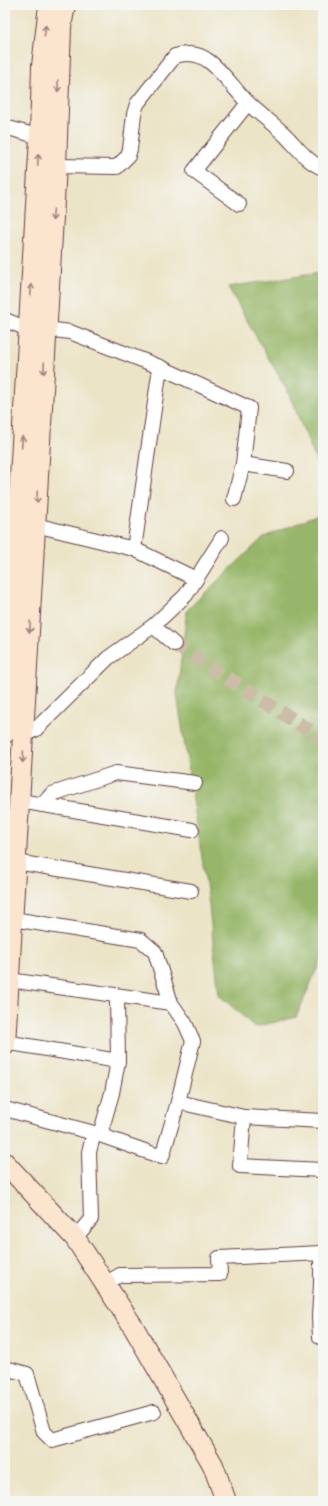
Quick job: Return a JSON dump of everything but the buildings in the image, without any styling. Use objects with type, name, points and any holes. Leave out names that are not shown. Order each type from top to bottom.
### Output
[{"type":"street","points":[[5,1045],[20,801],[14,734],[37,329],[42,66],[49,5]]},
{"type":"street","points":[[37,329],[56,166],[61,27],[65,5]]},
{"type":"street","points":[[56,166],[117,167],[128,156],[134,114],[137,104],[175,56],[184,54],[194,55],[207,60],[248,103],[285,135],[305,156],[323,168]]},
{"type":"street","points":[[239,204],[194,171],[248,103]]},
{"type":"street","points":[[5,127],[40,137]]},
{"type":"street","points":[[5,320],[37,329],[70,332],[160,367],[249,408],[243,464],[234,499]]},
{"type":"street","points":[[134,549],[160,367]]},
{"type":"street","points":[[243,464],[287,471]]},
{"type":"street","points":[[26,523],[134,549],[196,579]]},
{"type":"street","points":[[14,734],[35,730],[108,658],[153,626],[186,595],[222,538]]},
{"type":"street","points":[[153,626],[174,644]]},
{"type":"street","points":[[42,805],[52,794],[116,772],[195,783]]},
{"type":"street","points":[[20,801],[192,830]]},
{"type":"street","points":[[16,862],[190,891]]},
{"type":"street","points":[[5,1109],[97,1134],[162,1157],[178,1102],[193,1041],[185,1023],[171,1003],[155,952],[141,940],[13,919]]},
{"type":"street","points":[[9,980],[171,1003]]},
{"type":"street","points":[[75,1238],[91,1219],[89,1152],[112,1093],[118,1061],[117,996]]},
{"type":"street","points":[[5,1042],[118,1061]]},
{"type":"street","points":[[178,1102],[244,1117],[323,1121]]},
{"type":"street","points":[[244,1117],[240,1166],[323,1170]]},
{"type":"street","points":[[5,1163],[75,1238],[134,1328],[213,1465],[226,1501]]},
{"type":"street","points":[[105,1284],[120,1275],[220,1274],[219,1258],[321,1253],[322,1284],[319,1317],[320,1337],[323,1337]]},
{"type":"street","points":[[5,1368],[27,1374],[44,1432],[52,1440],[154,1412]]},
{"type":"green space","points":[[320,273],[323,274],[323,477],[288,392],[228,287]]},
{"type":"green space","points":[[323,513],[323,955],[296,1017],[255,1027],[219,995],[208,897],[177,694],[187,610],[264,537]]},
{"type":"tunnel","points":[[174,644],[323,739]]}]
